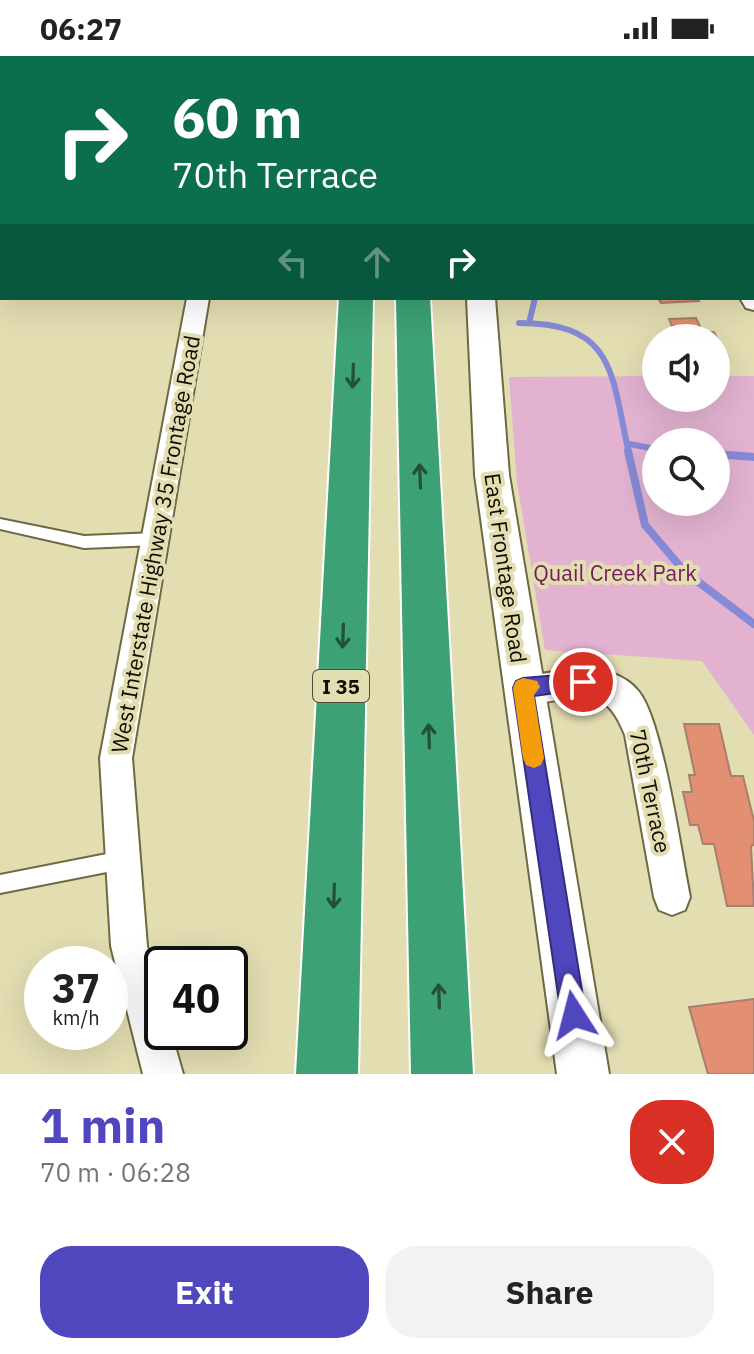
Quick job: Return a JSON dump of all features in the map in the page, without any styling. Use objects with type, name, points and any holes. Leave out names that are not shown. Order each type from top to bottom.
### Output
[{"type":"highway","name":"I 35","points":[[327,1074],[356,300]]},
{"type":"highway","points":[[413,300],[442,1074]]},
{"type":"street","name":"West Interstate Highway 35 Frontage Road","points":[[163,1074],[129,946],[116,758],[198,300]]},
{"type":"street","name":"East Frontage Road","points":[[481,300],[488,444],[583,1074]]},
{"type":"street","name":"70th Terrace","points":[[523,688],[607,685],[628,702],[641,735],[672,897]]},
{"type":"lane","points":[[0,524],[84,542],[155,539]]},
{"type":"lane","points":[[0,885],[123,859]]},
{"type":"green space","name":"Quail Creek Park","points":[[642,376],[642,412],[730,412],[730,376],[754,376],[754,735],[702,661],[545,650],[517,482],[509,377]]},
{"type":"building","points":[[659,300],[699,301],[661,303]]},
{"type":"building","points":[[696,318],[699,324],[671,324],[669,319]]},
{"type":"building","points":[[684,724],[719,724],[731,776],[743,776],[754,821],[754,845],[751,846],[754,906],[727,906],[714,844],[703,844],[698,825],[690,825],[683,792],[692,792],[689,775],[695,775]]},
{"type":"building","points":[[754,999],[754,1074],[708,1074],[689,1007]]},
{"type":"waterway","points":[[529,323],[535,300]]},
{"type":"waterway","points":[[519,323],[551,325],[575,332],[592,344],[604,359],[612,378],[629,453]]},
{"type":"waterway","points":[[629,444],[642,446]]},
{"type":"waterway","points":[[628,451],[645,525],[684,571],[754,624]]},
{"type":"waterway","points":[[730,455],[754,457]]},
{"type":"slow traffic","points":[[530,687],[523,688],[534,758]]},
{"type":"route","points":[[574,1015],[523,688],[583,682]]}]
